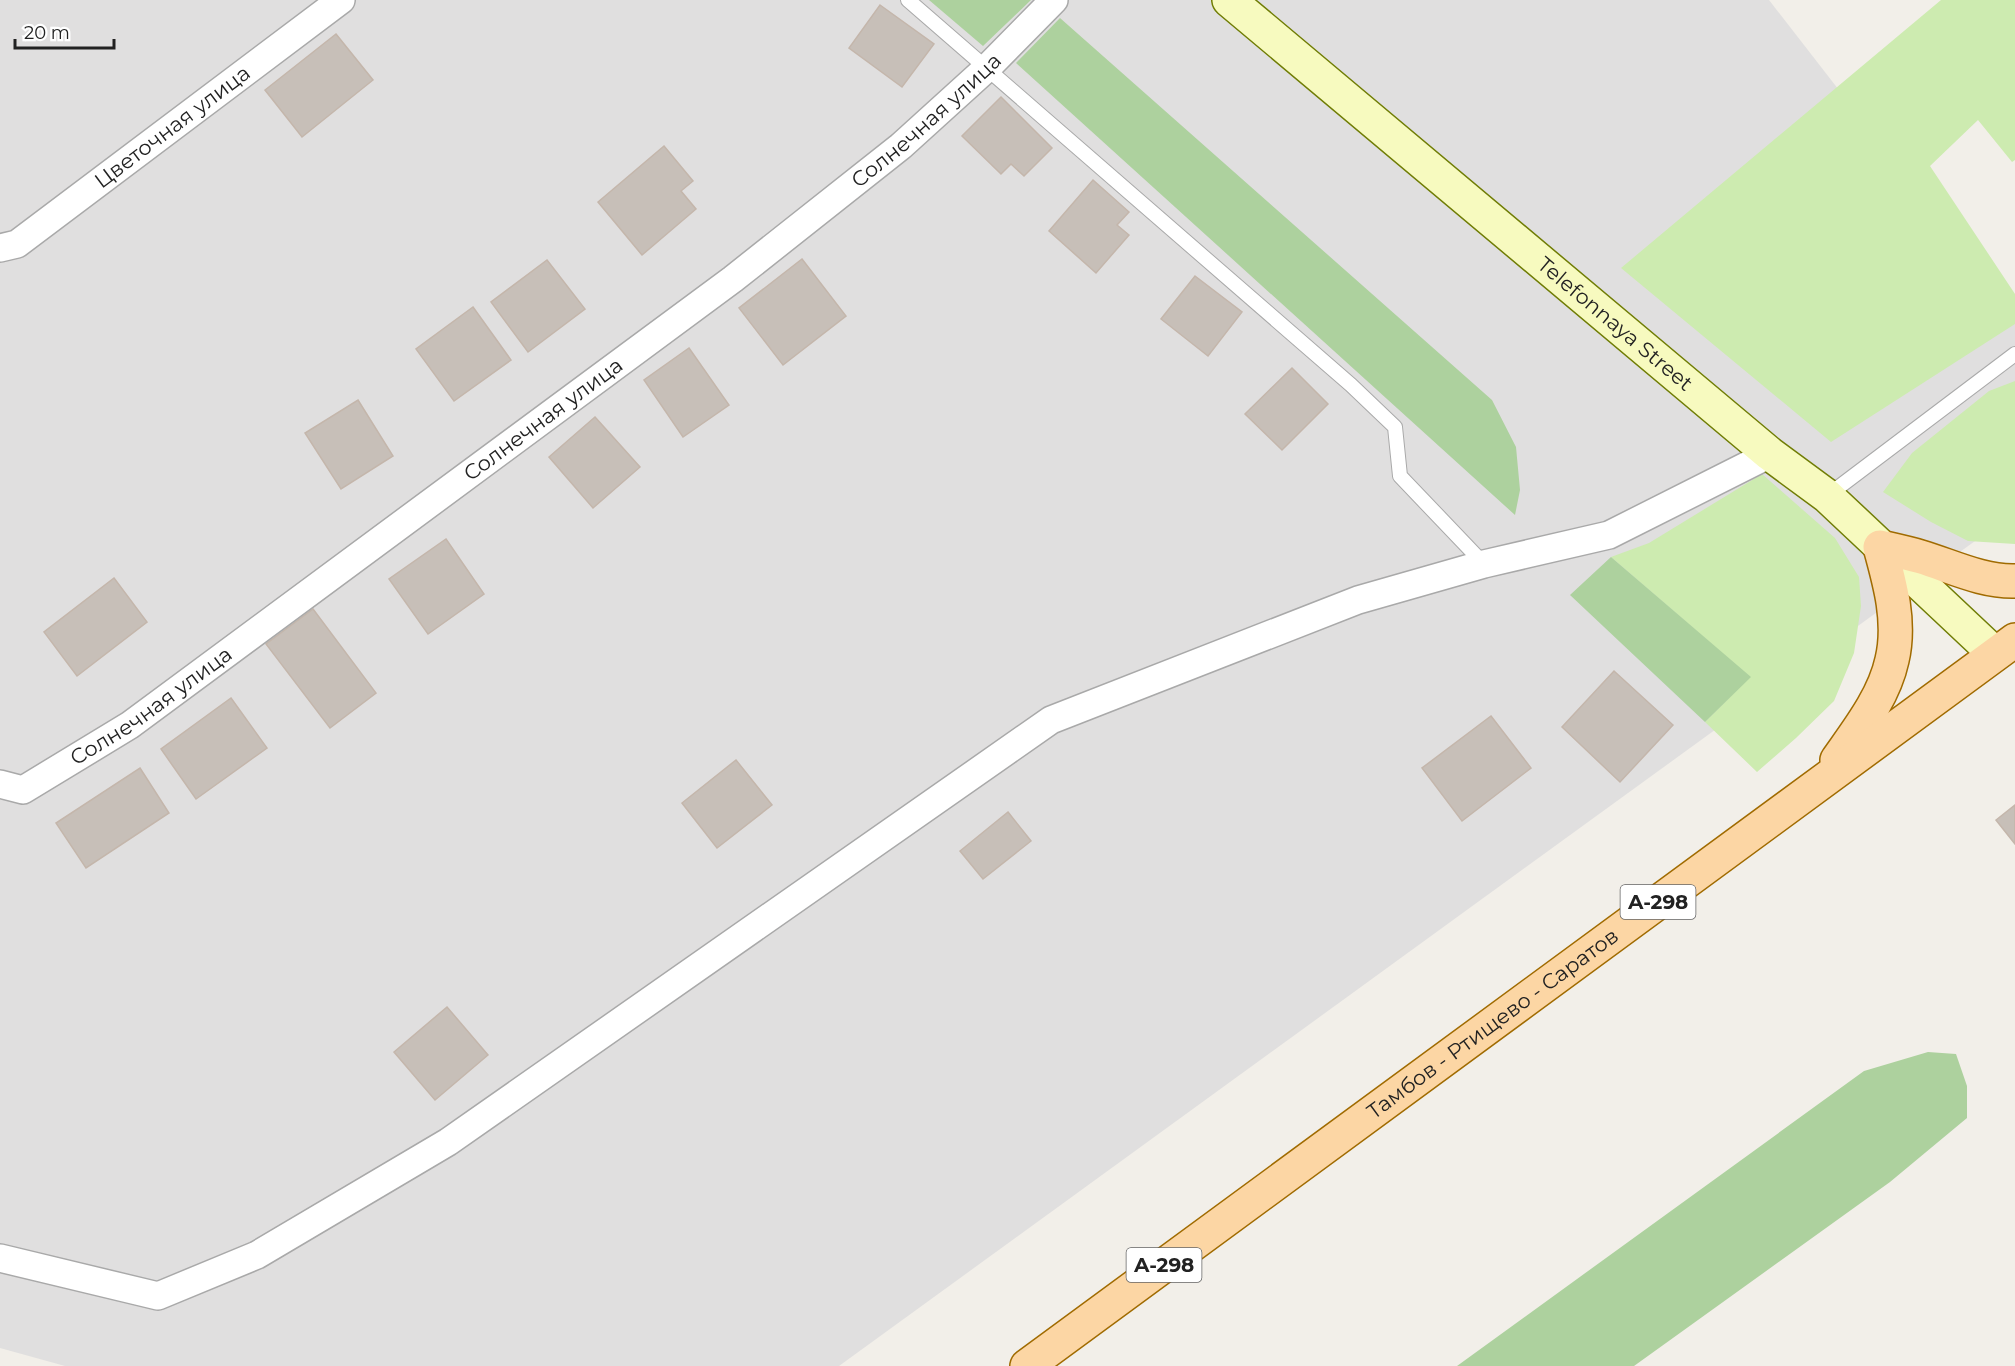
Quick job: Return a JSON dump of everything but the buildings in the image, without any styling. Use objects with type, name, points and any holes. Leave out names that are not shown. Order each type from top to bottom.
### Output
[{"type":"main road","points":[[1822,782],[1858,731],[1878,696],[1892,660],[1895,624],[1892,589],[1880,547],[1921,557],[1966,573],[2015,581]]},
{"type":"main road","name":"Тамбов - Ртищево - Саратов","points":[[1027,1366],[2005,647]]},
{"type":"street","name":"Цветочная улица","points":[[0,248],[17,244],[341,0]]},
{"type":"street","name":"Солнечная улица","points":[[0,784],[23,790],[130,725],[733,279],[901,146],[987,68],[1054,0]]},
{"type":"street","name":"Telefonnaya Street","points":[[1229,0],[1770,454],[1827,496],[1880,547],[2005,647]]},
{"type":"street","points":[[0,1258],[158,1296],[258,1255],[448,1142],[1051,720],[1359,600],[1484,564],[1609,535],[1770,454]]},
{"type":"lane","points":[[908,0],[1350,385],[1395,427],[1400,476],[1484,564]]},
{"type":"lane","points":[[1827,496],[2015,354]]},
{"type":"shaded area","points":[[0,0],[1769,0],[2015,317],[2015,512],[839,1366],[65,1366],[0,1348]]},
{"type":"green space","points":[[929,0],[1031,0],[983,46]]},
{"type":"green space","points":[[1941,0],[2015,0],[2015,160],[2012,162],[1978,120],[1930,166],[2015,294],[2015,324],[1831,442],[1621,268]]},
{"type":"green space","points":[[1060,18],[1492,400],[1516,447],[1520,490],[1515,515],[1016,63]]},
{"type":"green space","points":[[2015,381],[2015,544],[1968,541],[1931,522],[1883,492],[1912,453],[1989,391]]},
{"type":"green space","points":[[1762,474],[1835,538],[1859,577],[1861,606],[1854,653],[1834,701],[1757,772],[1705,722],[1750,677],[1611,557],[1649,543]]},
{"type":"green space","points":[[1611,557],[1751,677],[1705,722],[1570,595]]},
{"type":"green space","points":[[1928,1052],[1956,1054],[1967,1086],[1967,1118],[1890,1182],[1634,1366],[1457,1366],[1864,1071]]}]
